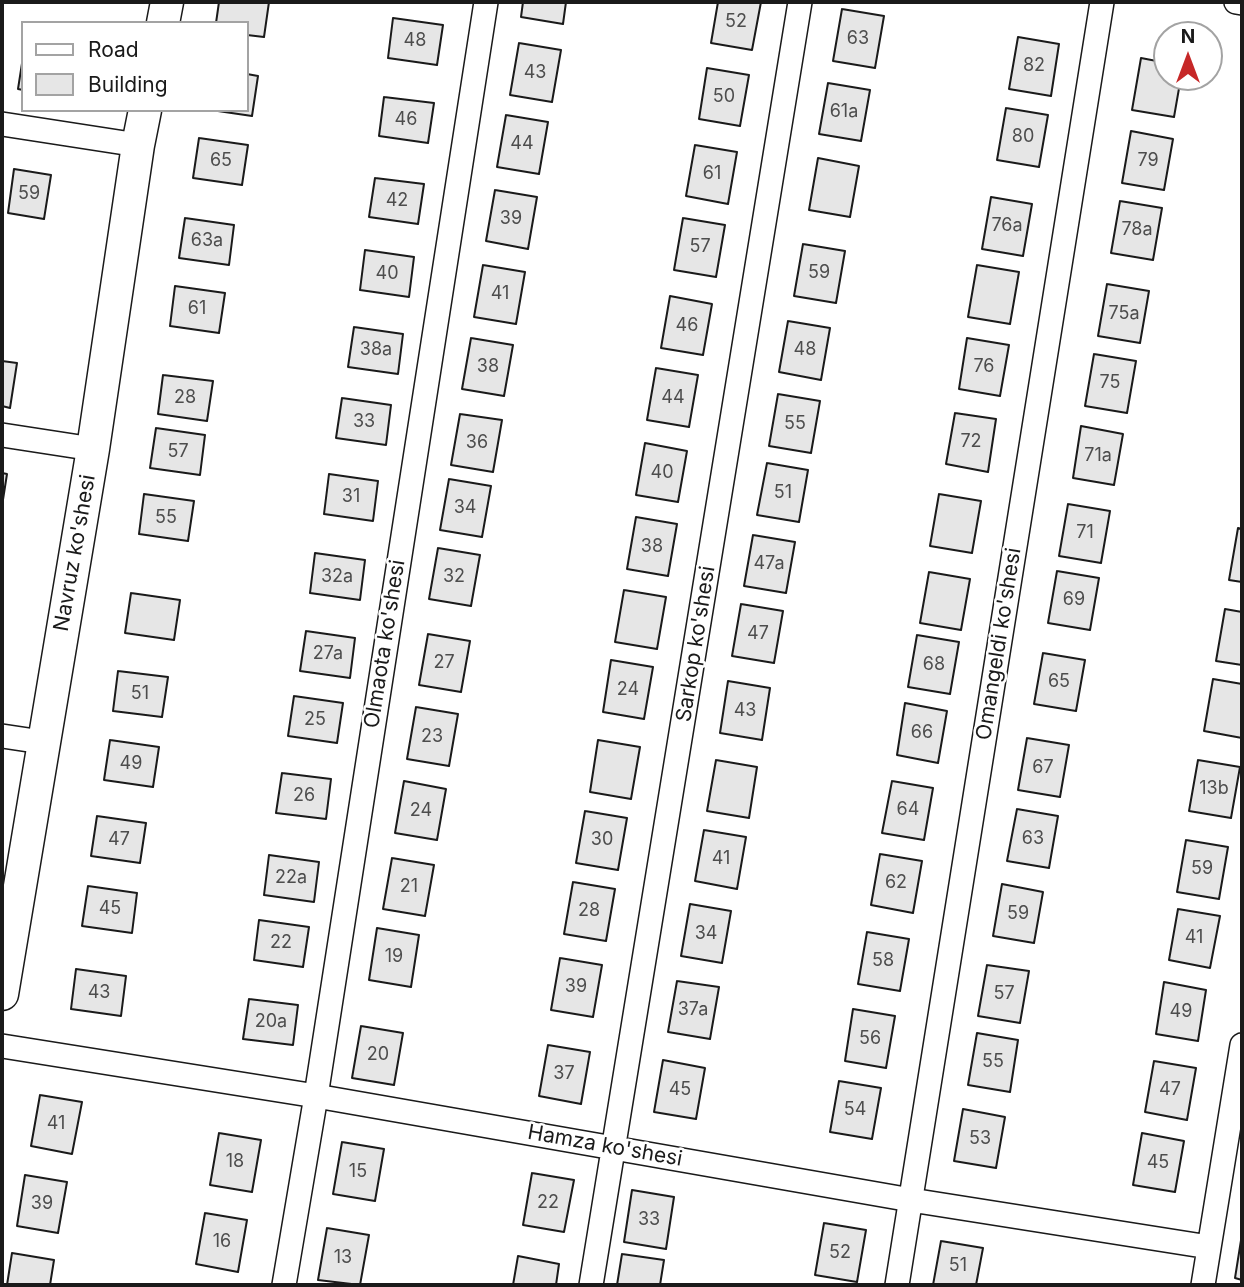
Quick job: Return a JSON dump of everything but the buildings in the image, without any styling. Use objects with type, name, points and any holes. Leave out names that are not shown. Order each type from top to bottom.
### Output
[{"type":"street","points":[[163,21],[167,2]]},
{"type":"street","name":"Olmaota ko'shesi","points":[[284,1285],[316,1096],[486,2]]},
{"type":"street","name":"Sarkop ko'shesi","points":[[591,1285],[800,2]]},
{"type":"street","name":"Omangeldi ko'shesi","points":[[897,1285],[1102,2]]},
{"type":"street","points":[[1236,2],[1242,3]]},
{"type":"street","name":"Navruz ko'shesi","points":[[2,994],[93,449],[145,112]]},
{"type":"street","points":[[2,124],[138,145]]},
{"type":"street","points":[[2,435],[93,449]]},
{"type":"street","points":[[2,736],[43,742]]},
{"type":"street","points":[[1203,1285],[1242,1045]]},
{"type":"street","name":"Hamza ko'shesi","points":[[2,1046],[316,1096],[911,1200],[1209,1247]]}]
